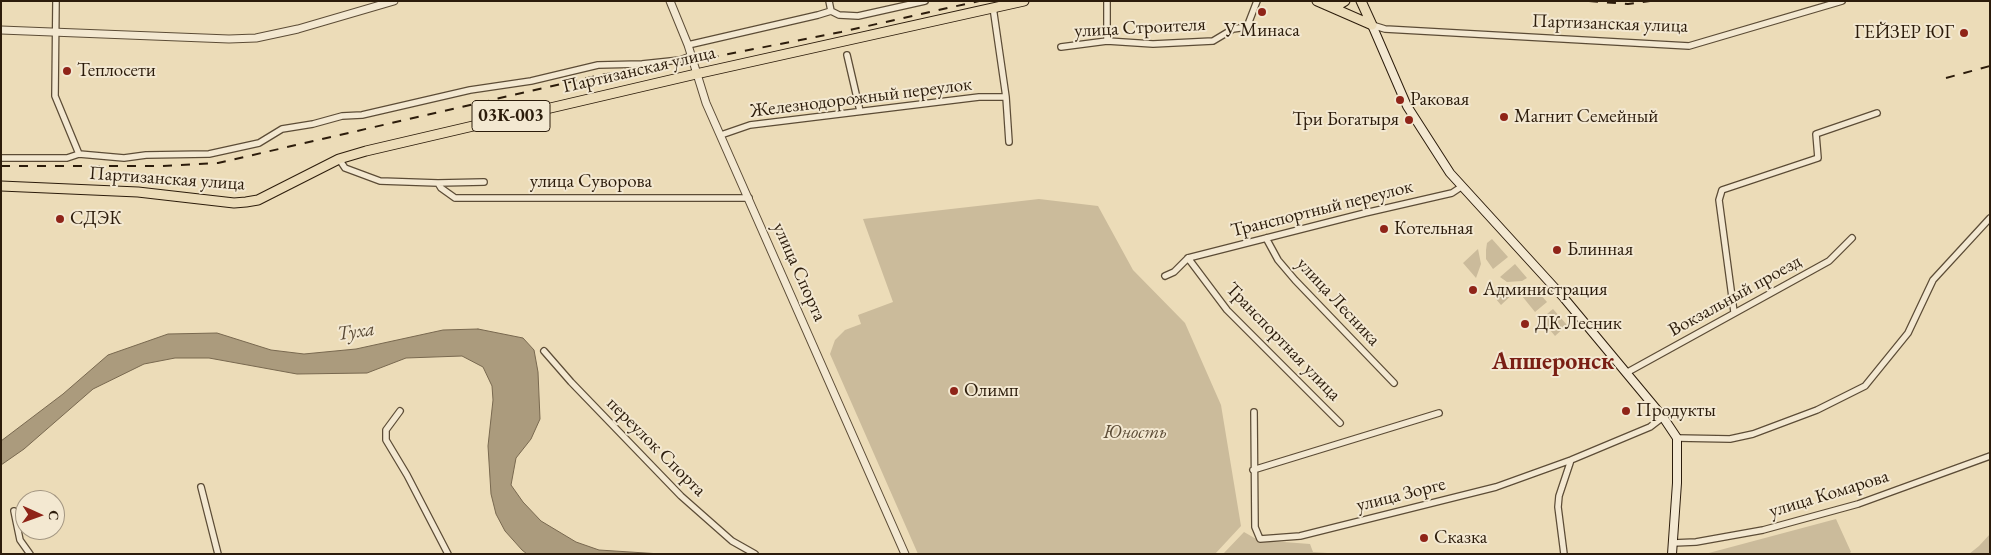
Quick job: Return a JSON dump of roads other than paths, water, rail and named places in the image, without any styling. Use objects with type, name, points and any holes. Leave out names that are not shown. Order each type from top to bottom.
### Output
[{"type":"main road","name":"Партизанская улица","points":[[1,186],[138,192],[234,203],[258,200],[339,159],[458,128],[1024,1]]},
{"type":"main road","points":[[1321,3],[1340,4],[1345,1]]},
{"type":"main road","points":[[1361,1],[1407,106],[1436,154],[1461,187],[1564,298],[1663,417],[1677,438],[1678,460],[1672,554]]},
{"type":"main road","points":[[1321,3],[1372,25]]},
{"type":"street","points":[[56,1],[55,96],[79,154]]},
{"type":"street","points":[[1,30],[229,39],[256,38],[298,29],[394,1]]},
{"type":"street","name":"улица Спорта","points":[[670,1],[688,45],[706,103],[905,554]]},
{"type":"street","points":[[829,1],[831,11]]},
{"type":"street","name":"Партизанская улица","points":[[688,45],[818,16],[831,11],[839,15],[858,16],[925,1]]},
{"type":"street","points":[[1107,1],[1107,41]]},
{"type":"street","name":"улица Строителя","points":[[1061,47],[1107,41],[1153,44],[1213,40],[1233,29],[1247,27],[1257,1]]},
{"type":"street","name":"Партизанская улица","points":[[1372,25],[1394,30],[1689,46],[1842,1]]},
{"type":"street","points":[[993,7],[1006,97],[1009,142]]},
{"type":"street","points":[[847,55],[860,111]]},
{"type":"street","name":"Партизанская улица","points":[[1,158],[67,158],[79,154],[124,158],[146,155],[209,154],[259,143],[282,129],[289,127],[313,124],[342,116],[362,115],[470,90],[531,81],[598,65],[642,64],[680,60],[691,56]]},
{"type":"street","name":"Железнодорожный переулок","points":[[720,135],[750,126],[860,111],[979,97],[1006,97]]},
{"type":"street","points":[[1734,312],[1719,200],[1722,190],[1818,158],[1816,134],[1877,113]]},
{"type":"street","points":[[339,159],[345,168],[380,181],[484,182]]},
{"type":"street","name":"улица Суворова","points":[[438,183],[441,188],[456,198],[749,198]]},
{"type":"street","name":"Транспортный переулок","points":[[1188,258],[1452,193],[1461,187]]},
{"type":"street","points":[[1677,438],[1730,439],[1753,434],[1816,410],[1865,386],[1908,333],[1933,280],[1990,218]]},
{"type":"street","name":"улица Лесника","points":[[1266,238],[1278,260],[1295,280],[1394,383]]},
{"type":"street","name":"Вокзальный проезд","points":[[1626,373],[1829,261],[1852,238]]},
{"type":"street","points":[[1165,276],[1174,272],[1188,258]]},
{"type":"street","name":"Транспортная улица","points":[[1188,258],[1227,310],[1340,423]]},
{"type":"street","name":"переулок Спорта","points":[[544,351],[571,382],[681,496],[732,541],[755,554]]},
{"type":"street","points":[[400,411],[386,430],[386,440],[407,475],[448,554]]},
{"type":"street","name":"улица Зорге","points":[[1254,412],[1253,470],[1256,527],[1260,539],[1300,536],[1487,489],[1571,460],[1650,427],[1663,417]]},
{"type":"street","points":[[1253,470],[1438,413]]},
{"type":"street","name":"улица Комарова","points":[[1673,543],[1696,542],[1763,530],[1858,504],[1990,456]]},
{"type":"street","points":[[1564,554],[1558,507],[1559,496],[1571,460]]},
{"type":"street","points":[[200,487],[218,554]]},
{"type":"street","points":[[14,511],[20,540],[30,554]]},
{"type":"railway","points":[[1,166],[161,166],[218,163],[600,75],[693,61],[841,32],[979,1]]},
{"type":"railway","points":[[1589,1],[1628,4],[1650,1]]},
{"type":"railway","points":[[1946,78],[1990,66]]},
{"type":"place","name":"У Минаса","points":[[1262,12]]},
{"type":"place","name":"ГЕЙЗЕР ЮГ","points":[[1964,33]]},
{"type":"place","name":"Теплосети","points":[[67,71]]},
{"type":"place","name":"Раковая","points":[[1400,100]]},
{"type":"place","name":"Магнит Семейный","points":[[1504,117]]},
{"type":"place","name":"Три Богатыря","points":[[1409,120]]},
{"type":"place","name":"СДЭК","points":[[60,219]]},
{"type":"place","name":"Котельная","points":[[1384,229]]},
{"type":"place","name":"Блинная","points":[[1557,250]]},
{"type":"place","name":"Администрация","points":[[1473,290]]},
{"type":"place","name":"ДК Лесник","points":[[1525,324]]},
{"type":"place","name":"Олимп","points":[[954,391]]},
{"type":"place","name":"Продукты","points":[[1626,411]]},
{"type":"place","name":"Сказка","points":[[1424,538]]},
{"type":"district","name":"Апшеронск","points":[[1553,362]]},
{"type":"water label","name":"Туха","points":[[356,332]]},
{"type":"park label","name":"Юность","points":[[1135,433]]}]
